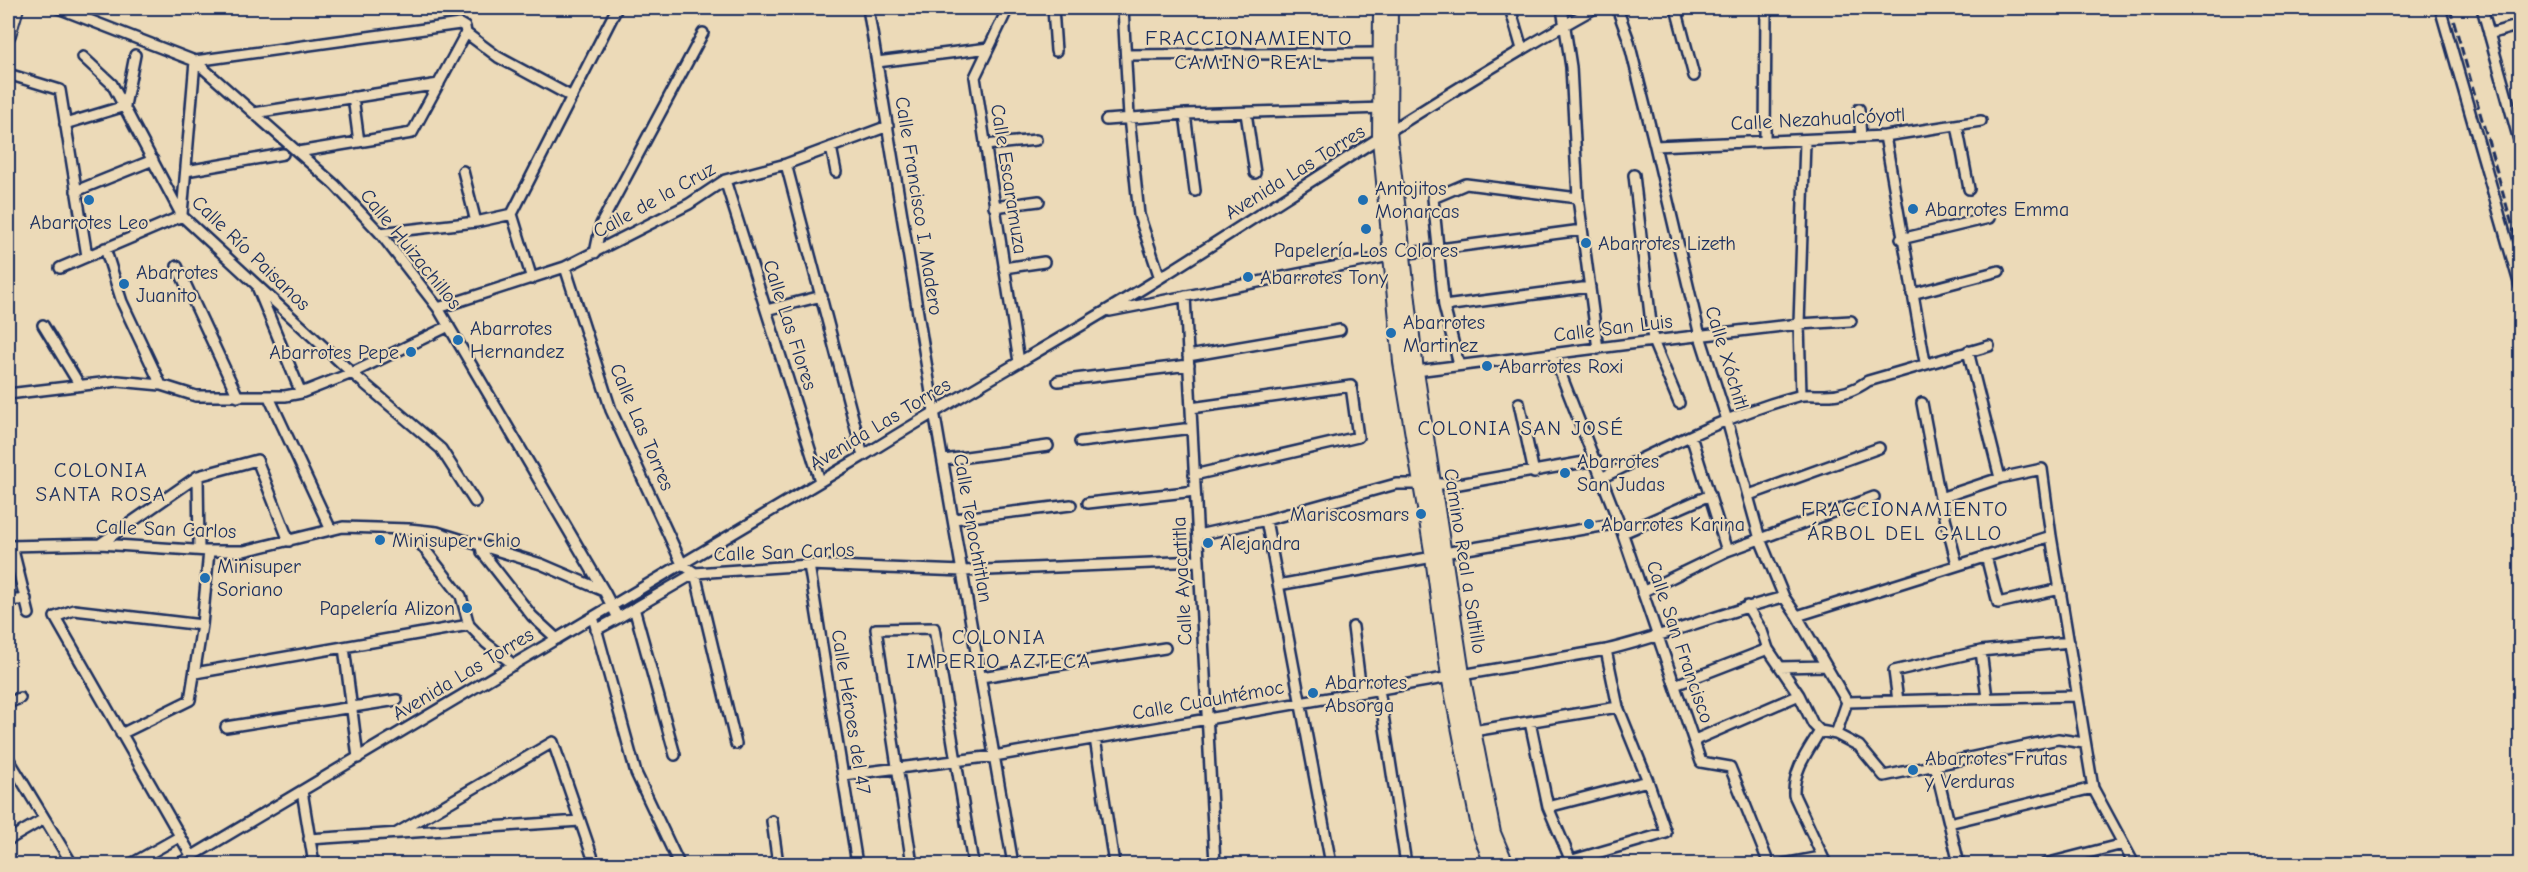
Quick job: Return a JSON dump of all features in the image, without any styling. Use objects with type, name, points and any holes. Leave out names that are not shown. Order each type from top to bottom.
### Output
[{"type":"street","points":[[8,34],[16,8]]},
{"type":"street","points":[[58,8],[195,61],[460,24],[465,27],[466,33],[412,133],[298,152]]},
{"type":"street","points":[[532,279],[512,214],[617,8]]},
{"type":"street","name":"Calle Francisco I. Madero","points":[[868,8],[934,411]]},
{"type":"street","name":"Calle Escaramuza","points":[[1008,8],[975,77],[1019,362]]},
{"type":"street","points":[[1053,8],[1056,51]]},
{"type":"street","points":[[1123,8],[1129,117],[1139,215],[1160,278]]},
{"type":"street","name":"Camino Real a Saltillo","points":[[1381,8],[1380,53],[1384,108]]},
{"type":"street","name":"Camino Real a Saltillo","points":[[1390,8],[1384,136],[1396,255],[1401,362],[1427,483]]},
{"type":"street","points":[[1510,8],[1522,49]]},
{"type":"street","points":[[1562,8],[1571,67],[1578,198],[1598,349]]},
{"type":"street","name":"Avenida Las Torres","points":[[179,864],[1160,278],[1522,49],[1594,8]]},
{"type":"street","name":"Calle Xóchitl","points":[[1617,8],[1628,38],[1700,336],[1727,420],[1760,539],[1784,597],[1847,702]]},
{"type":"street","points":[[1676,8],[1694,76]]},
{"type":"street","points":[[1765,141],[1766,8]]},
{"type":"street","points":[[2440,8],[2520,286]]},
{"type":"street","points":[[2482,8],[2520,144]]},
{"type":"street","points":[[2489,34],[2520,25]]},
{"type":"street","points":[[466,33],[498,57],[572,97]]},
{"type":"street","points":[[595,253],[601,224],[703,33]]},
{"type":"street","points":[[877,62],[989,48]]},
{"type":"street","points":[[1126,55],[1380,53]]},
{"type":"street","points":[[65,124],[125,106],[135,55]]},
{"type":"street","name":"Calle Río Paisanos","points":[[83,57],[112,84],[182,216],[352,373],[441,449],[475,502]]},
{"type":"street","points":[[60,268],[182,216],[195,61]]},
{"type":"street","name":"Calle Huizachillos","points":[[195,61],[335,185],[380,234],[438,308],[604,591]]},
{"type":"street","points":[[8,74],[60,90],[87,256]]},
{"type":"street","points":[[254,113],[439,84]]},
{"type":"street","points":[[354,97],[359,142]]},
{"type":"street","points":[[1106,120],[1185,114],[1384,108]]},
{"type":"street","points":[[1859,109],[1861,137]]},
{"type":"street","points":[[1246,113],[1255,173]]},
{"type":"street","points":[[1185,114],[1195,191]]},
{"type":"street","name":"Calle Nezahualcóyotl","points":[[1655,146],[1885,136],[1981,121]]},
{"type":"street","points":[[1957,125],[1969,189]]},
{"type":"street","name":"Calle de la Cruz","points":[[438,308],[566,267],[689,204],[725,180],[786,164],[888,126]]},
{"type":"street","points":[[1885,136],[1901,239],[1925,362]]},
{"type":"street","points":[[985,145],[1036,140]]},
{"type":"street","points":[[1801,395],[1799,324],[1805,141]]},
{"type":"street","points":[[831,147],[836,172]]},
{"type":"street","points":[[186,171],[283,154]]},
{"type":"street","points":[[76,191],[153,160]]},
{"type":"street","points":[[786,164],[863,456]]},
{"type":"street","points":[[463,171],[476,222]]},
{"type":"street","points":[[1634,175],[1653,340],[1678,403]]},
{"type":"street","name":"Calle Las Flores","points":[[725,180],[820,481]]},
{"type":"street","points":[[1459,364],[1444,306],[1433,198],[1466,184],[1578,198]]},
{"type":"street","points":[[994,207],[1040,201]]},
{"type":"street","points":[[380,234],[476,222],[512,214]]},
{"type":"street","points":[[1901,239],[1989,218]]},
{"type":"street","points":[[1103,312],[1396,255],[1582,230]]},
{"type":"street","points":[[105,248],[122,302],[161,385]]},
{"type":"street","name":"Camino Real a Saltillo","points":[[1396,255],[1416,371],[1427,483],[1480,832],[1492,864]]},
{"type":"street","points":[[1004,268],[1044,262]]},
{"type":"street","points":[[177,266],[238,397]]},
{"type":"street","name":"Calle Las Torres","points":[[566,267],[611,410],[682,564]]},
{"type":"street","points":[[1912,294],[1999,271]]},
{"type":"street","points":[[257,286],[301,393]]},
{"type":"street","points":[[1444,306],[1590,287]]},
{"type":"street","points":[[766,310],[822,296]]},
{"type":"street","name":"Calle Ayacatitla","points":[[1185,296],[1215,864]]},
{"type":"street","name":"Calle San Luis","points":[[1416,371],[1653,340],[1799,324],[1851,321]]},
{"type":"street","points":[[44,325],[79,384]]},
{"type":"street","points":[[8,394],[118,381],[161,385],[196,396],[269,397],[301,393],[352,373],[449,326]]},
{"type":"street","points":[[1059,381],[1188,360],[1340,330]]},
{"type":"street","points":[[1603,477],[1727,420],[1801,395],[1830,396],[1844,393],[1857,389],[1868,381],[1925,362],[1989,346]]},
{"type":"street","points":[[1968,351],[2000,478]]},
{"type":"street","name":"Calle San Francisco","points":[[1553,354],[1603,477],[1701,762],[1730,767],[1769,864]]},
{"type":"street","points":[[1191,408],[1352,386],[1358,437],[1194,474]]},
{"type":"street","points":[[269,397],[331,530]]},
{"type":"street","points":[[1519,403],[1534,472]]},
{"type":"street","points":[[1922,403],[1940,498],[1957,564]]},
{"type":"street","name":"Calle Tenochtitlan","points":[[934,411],[1013,864]]},
{"type":"street","points":[[1080,442],[1192,428]]},
{"type":"street","points":[[1691,436],[1727,551]]},
{"type":"street","points":[[944,460],[1048,446]]},
{"type":"street","points":[[1749,495],[1880,448]]},
{"type":"street","points":[[100,544],[198,476],[257,460],[289,540]]},
{"type":"street","points":[[1197,535],[1266,520],[1396,484],[1459,484],[1596,460]]},
{"type":"street","points":[[1940,498],[2000,478],[2042,469],[2093,788],[2134,864]]},
{"type":"street","points":[[121,734],[190,700],[202,626],[204,551],[198,476]]},
{"type":"street","points":[[1088,503],[1195,491]]},
{"type":"street","points":[[1623,533],[1710,495]]},
{"type":"street","points":[[1642,592],[1727,551],[1874,497]]},
{"type":"street","points":[[954,519],[1071,505]]},
{"type":"street","points":[[1266,520],[1331,864]]},
{"type":"street","points":[[1278,585],[1619,523]]},
{"type":"street","name":"Calle San Carlos","points":[[10,546],[100,544],[204,551],[244,551],[343,527],[409,529],[437,532],[541,564],[604,591]]},
{"type":"street","points":[[409,529],[461,596],[469,625],[486,643],[514,665]]},
{"type":"street","points":[[1797,616],[2051,536]]},
{"type":"street","points":[[10,546],[29,614]]},
{"type":"street","points":[[481,546],[482,552],[532,616],[557,639]]},
{"type":"street","points":[[1986,556],[1998,603],[2060,589]]},
{"type":"street","name":"Calle San Carlos","points":[[596,630],[694,573],[809,565],[963,571],[1199,561]]},
{"type":"street","points":[[682,564],[694,573],[736,744]]},
{"type":"street","name":"Calle Héroes del 47","points":[[809,565],[857,864]]},
{"type":"street","points":[[604,591],[618,618]]},
{"type":"street","name":"Calle Cuauhtémoc","points":[[843,775],[994,756],[1606,650],[1657,638],[1747,606],[1784,597]]},
{"type":"street","points":[[8,601],[26,599]]},
{"type":"street","points":[[1747,606],[1762,631],[1768,649],[1799,695],[1813,724],[1820,731],[1836,734],[1859,746],[1884,776],[2058,739],[2085,742]]},
{"type":"street","points":[[634,608],[675,754]]},
{"type":"street","points":[[192,857],[55,617],[74,610],[202,626]]},
{"type":"street","points":[[593,617],[636,773],[678,864]]},
{"type":"street","points":[[195,673],[469,625]]},
{"type":"street","points":[[1353,627],[1361,691]]},
{"type":"street","points":[[912,864],[876,629],[934,628],[973,864]]},
{"type":"street","points":[[1898,701],[1894,671],[1982,651],[2068,642]]},
{"type":"street","points":[[344,647],[358,758]]},
{"type":"street","points":[[981,677],[1166,648]]},
{"type":"street","points":[[1675,685],[1768,649]]},
{"type":"street","points":[[1559,864],[1666,833],[1618,707],[1606,650]]},
{"type":"street","points":[[1982,651],[1987,698]]},
{"type":"street","points":[[1780,667],[1826,666]]},
{"type":"street","name":"Camino Real a Saltillo","points":[[1456,675],[1473,731],[1493,833],[1506,864]]},
{"type":"street","points":[[1379,688],[1406,864]]},
{"type":"street","points":[[1695,740],[1799,695]]},
{"type":"street","points":[[1836,734],[1847,702],[2077,696]]},
{"type":"street","points":[[8,704],[20,698]]},
{"type":"street","points":[[226,727],[397,700]]},
{"type":"street","points":[[1473,731],[1618,707]]},
{"type":"street","points":[[1530,723],[1548,807],[1570,861]]},
{"type":"street","points":[[1784,864],[1823,861],[1793,788],[1799,765],[1820,731]]},
{"type":"street","points":[[1095,738],[1113,864]]},
{"type":"street","points":[[397,833],[553,742],[595,864]]},
{"type":"street","points":[[8,758],[72,864]]},
{"type":"street","points":[[1935,765],[1959,864]]},
{"type":"street","points":[[1548,807],[1648,781]]},
{"type":"street","points":[[1949,823],[2093,788]]},
{"type":"street","points":[[302,791],[314,864]]},
{"type":"street","points":[[8,840],[44,819]]},
{"type":"street","points":[[309,839],[580,821]]},
{"type":"street","points":[[772,821],[778,864]]},
{"type":"street","points":[[131,864],[179,837]]},
{"type":"street","points":[[2045,864],[2123,844]]},
{"type":"railway","points":[[2450,8],[2520,252]]},
{"type":"place","name":"Abarrotes Leo","points":[[89,200]]},
{"type":"place","name":"Antojitos Monarcas","points":[[1363,200]]},
{"type":"place","name":"Abarrotes Emma","points":[[1913,209]]},
{"type":"place","name":"Papelería Los Colores","points":[[1366,229]]},
{"type":"place","name":"Abarrotes Lizeth","points":[[1586,243]]},
{"type":"place","name":"Abarrotes Tony","points":[[1248,277]]},
{"type":"place","name":"Abarrotes Juanito","points":[[124,284]]},
{"type":"place","name":"Abarrotes Martinez","points":[[1391,333]]},
{"type":"place","name":"Abarrotes Hernandez","points":[[458,340]]},
{"type":"place","name":"Abarrotes Pepe","points":[[411,352]]},
{"type":"place","name":"Abarrotes Roxi","points":[[1487,366]]},
{"type":"place","name":"Abarrotes San Judas","points":[[1565,473]]},
{"type":"place","name":"Mariscosmars","points":[[1421,514]]},
{"type":"place","name":"Abarrotes Karina","points":[[1589,524]]},
{"type":"place","name":"Minisuper Chio","points":[[380,540]]},
{"type":"place","name":"Alejandra","points":[[1208,543]]},
{"type":"place","name":"Minisuper Soriano","points":[[205,578]]},
{"type":"place","name":"Papelería Alizon","points":[[467,608]]},
{"type":"place","name":"Abarrotes Absorga","points":[[1313,693]]},
{"type":"place","name":"Abarrotes Frutas y Verduras","points":[[1913,770]]},
{"type":"district","name":"FRACCIONAMIENTO CAMINO REAL","points":[[1249,50]]},
{"type":"district","name":"COLONIA SAN JOSÉ","points":[[1521,428]]},
{"type":"district","name":"COLONIA SANTA ROSA","points":[[101,482]]},
{"type":"district","name":"FRACCIONAMIENTO ÁRBOL DEL GALLO","points":[[1905,521]]},
{"type":"district","name":"COLONIA IMPERIO AZTECA","points":[[999,649]]}]
